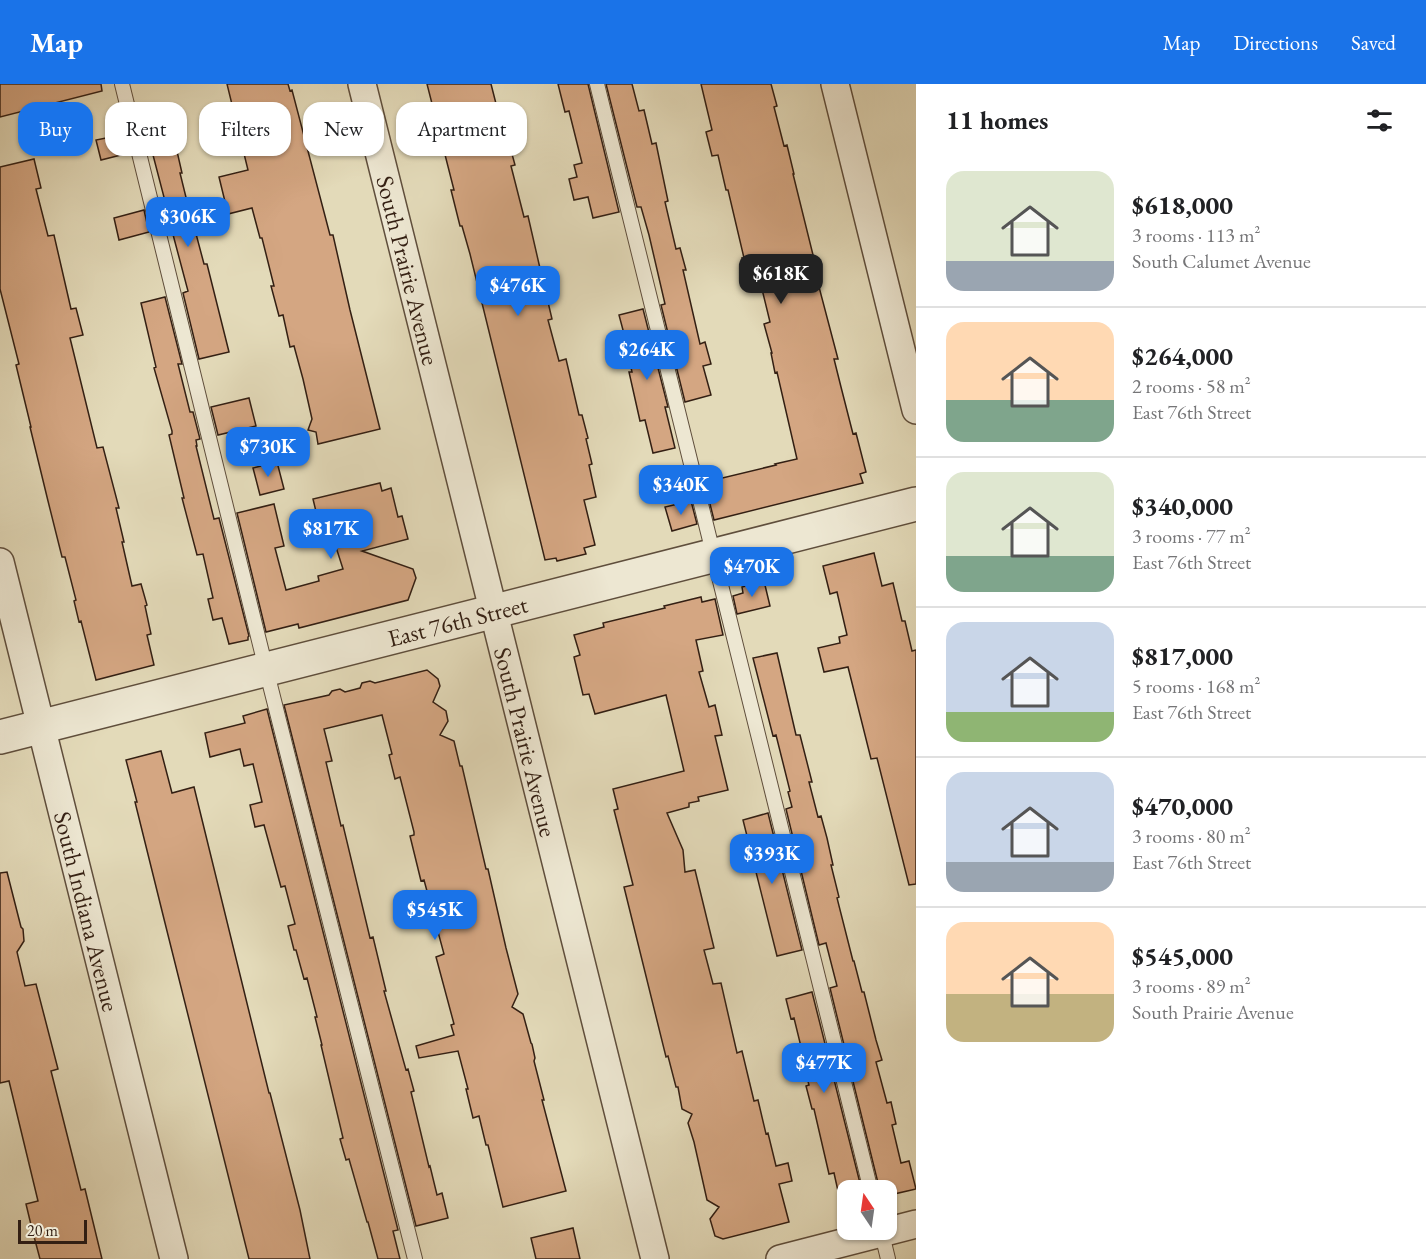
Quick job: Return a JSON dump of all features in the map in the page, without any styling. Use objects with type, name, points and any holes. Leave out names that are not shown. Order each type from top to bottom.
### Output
[{"type":"street","name":"South Prairie Avenue","points":[[362,84],[655,1259]]},
{"type":"street","points":[[835,84],[916,410]]},
{"type":"street","name":"East 76th Street","points":[[0,737],[916,504]]},
{"type":"street","name":"South Indiana Avenue","points":[[0,562],[174,1259]]},
{"type":"street","points":[[897,1228],[916,1224]]},
{"type":"street","points":[[780,1259],[849,1240]]},
{"type":"lane","points":[[122,84],[266,669],[415,1259]]},
{"type":"lane","points":[[597,84],[868,1180]]},
{"type":"lane","points":[[883,1240],[888,1259]]},
{"type":"building","points":[[0,84],[101,84],[102,91],[59,102],[18,102],[18,112],[0,117]]},
{"type":"building","points":[[227,84],[288,84],[290,91],[292,90],[303,132],[303,156],[309,156],[330,235],[333,235],[380,429],[318,444],[316,432],[308,430],[312,419],[303,379],[294,346],[290,347],[283,315],[279,316],[262,238],[260,238],[252,208],[228,214],[219,177],[248,170],[245,156],[291,156],[291,102],[231,102]]},
{"type":"building","points":[[427,84],[491,84],[496,102],[432,102]]},
{"type":"building","points":[[558,84],[588,84],[619,212],[593,218],[588,197],[574,200],[569,179],[577,177],[574,165],[582,163],[569,111],[565,112]]},
{"type":"building","points":[[606,84],[632,84],[639,111],[644,110],[652,144],[656,143],[668,201],[665,202],[676,249],[680,248],[686,270],[683,270],[700,344],[705,342],[711,364],[703,366],[711,395],[685,402],[661,305],[665,304],[649,235],[641,207],[637,207]]},
{"type":"building","points":[[701,84],[771,84],[777,106],[774,107],[784,146],[787,145],[816,267],[814,268],[838,359],[834,359],[853,434],[856,433],[866,472],[860,474],[863,483],[714,520],[708,496],[711,495],[710,490],[720,488],[718,479],[797,459],[764,324],[770,322],[760,281],[749,284],[728,190],[726,190],[718,155],[712,156],[706,132],[712,130]]},
{"type":"building","points":[[105,138],[105,156],[117,156],[101,160],[96,140]]},
{"type":"building","points":[[153,156],[178,156],[194,230],[204,264],[207,264],[229,352],[199,359],[183,293],[188,291],[171,227],[167,228],[161,206],[165,201]]},
{"type":"building","points":[[445,156],[513,156],[515,165],[511,166],[524,217],[528,216],[552,319],[548,320],[559,361],[566,359],[579,415],[582,415],[588,438],[586,439],[592,464],[589,465],[596,497],[584,500],[595,545],[584,548],[586,554],[557,561],[556,558],[545,560],[470,254],[451,190],[454,190]]},
{"type":"building","points":[[34,159],[41,188],[36,189],[48,236],[54,235],[71,309],[76,308],[83,335],[70,338],[97,448],[103,447],[119,508],[116,508],[132,586],[141,584],[151,634],[147,635],[154,665],[96,680],[81,621],[79,622],[65,557],[62,557],[48,501],[16,365],[19,364],[0,289],[0,167]]},
{"type":"building","points":[[144,210],[149,232],[119,240],[114,218]]},
{"type":"building","points":[[165,297],[182,364],[178,364],[190,412],[193,412],[200,439],[196,440],[196,446],[214,519],[219,518],[249,636],[248,640],[229,644],[222,618],[213,620],[208,599],[213,598],[203,554],[197,555],[182,498],[184,498],[169,435],[172,431],[154,368],[156,367],[141,303]]},
{"type":"building","points":[[643,309],[668,407],[665,407],[675,448],[653,453],[645,420],[640,421],[629,372],[632,372],[627,345],[619,315]]},
{"type":"building","points":[[249,398],[256,426],[218,435],[211,407]]},
{"type":"building","points":[[277,462],[284,489],[260,495],[253,468]]},
{"type":"building","points":[[380,483],[382,491],[391,488],[398,517],[402,516],[408,539],[362,551],[413,569],[416,578],[408,600],[299,628],[298,624],[266,632],[237,513],[274,504],[284,546],[275,548],[286,590],[319,581],[318,576],[343,569],[328,522],[319,524],[313,499]]},
{"type":"building","points":[[691,501],[697,524],[672,531],[665,507]]},
{"type":"building","points":[[874,553],[882,586],[893,583],[912,651],[916,650],[916,884],[909,885],[877,758],[871,759],[848,667],[824,672],[818,648],[840,643],[839,637],[847,635],[837,592],[830,594],[823,566]]},
{"type":"building","points":[[764,581],[770,606],[737,614],[733,596],[743,593],[742,587]]},
{"type":"building","points":[[701,597],[702,602],[715,599],[723,635],[696,640],[703,671],[699,672],[709,707],[715,705],[722,735],[715,736],[728,790],[698,797],[699,801],[689,803],[689,807],[667,813],[683,850],[685,872],[695,870],[714,948],[704,950],[713,984],[721,983],[737,1053],[742,1051],[754,1101],[758,1100],[776,1166],[788,1163],[792,1181],[779,1184],[789,1222],[723,1239],[715,1236],[710,1219],[719,1207],[707,1200],[688,1123],[692,1114],[682,1109],[678,1087],[676,1087],[668,1056],[666,1057],[624,887],[633,885],[614,810],[618,809],[613,789],[684,771],[666,695],[595,714],[589,694],[583,695],[574,657],[580,655],[574,635],[604,627],[603,623]]},
{"type":"building","points":[[777,653],[796,735],[800,735],[812,782],[809,782],[818,817],[821,816],[827,838],[839,897],[837,898],[853,961],[862,992],[864,992],[882,1060],[876,1062],[887,1103],[891,1102],[896,1124],[892,1125],[901,1163],[909,1161],[916,1189],[897,1193],[897,1180],[877,1180],[830,988],[837,986],[826,943],[819,945],[786,809],[792,807],[788,792],[790,791],[753,658]]},
{"type":"building","points":[[427,670],[438,679],[440,686],[433,702],[446,711],[448,721],[440,735],[454,741],[460,766],[462,766],[518,994],[512,1007],[523,1014],[532,1044],[544,1100],[542,1100],[566,1191],[503,1207],[479,1116],[473,1118],[458,1051],[419,1058],[416,1046],[454,1035],[451,1025],[454,1024],[436,957],[444,954],[424,880],[421,881],[410,836],[414,835],[414,832],[400,777],[395,779],[389,755],[392,754],[382,715],[324,729],[332,761],[326,762],[370,938],[373,937],[386,991],[384,991],[414,1091],[411,1092],[429,1167],[437,1195],[442,1193],[448,1218],[416,1226],[284,705],[329,695],[332,691],[340,689],[345,692],[360,688],[362,683],[370,681],[375,683]]},
{"type":"building","points":[[267,709],[398,1230],[393,1231],[400,1259],[378,1259],[349,1159],[346,1160],[315,1017],[317,1017],[307,978],[304,979],[288,926],[295,924],[285,886],[281,887],[264,825],[255,827],[250,805],[262,802],[253,764],[244,766],[240,749],[210,757],[205,733],[245,723],[243,716]]},
{"type":"building","points":[[161,751],[172,793],[194,787],[300,1210],[310,1259],[249,1259],[126,760]]},
{"type":"building","points":[[768,813],[802,950],[777,956],[743,820]]},
{"type":"building","points":[[7,872],[23,929],[24,941],[17,952],[25,986],[36,984],[58,1069],[51,1071],[81,1190],[85,1189],[102,1259],[40,1259],[32,1229],[26,1204],[38,1201],[9,1081],[0,1083],[0,873]]},
{"type":"building","points":[[812,992],[859,1180],[837,1180],[837,1186],[834,1173],[829,1174],[814,1109],[812,1109],[806,1086],[809,1085],[794,1018],[791,1019],[786,999]]},
{"type":"building","points":[[573,1228],[580,1259],[536,1259],[531,1238]]}]
